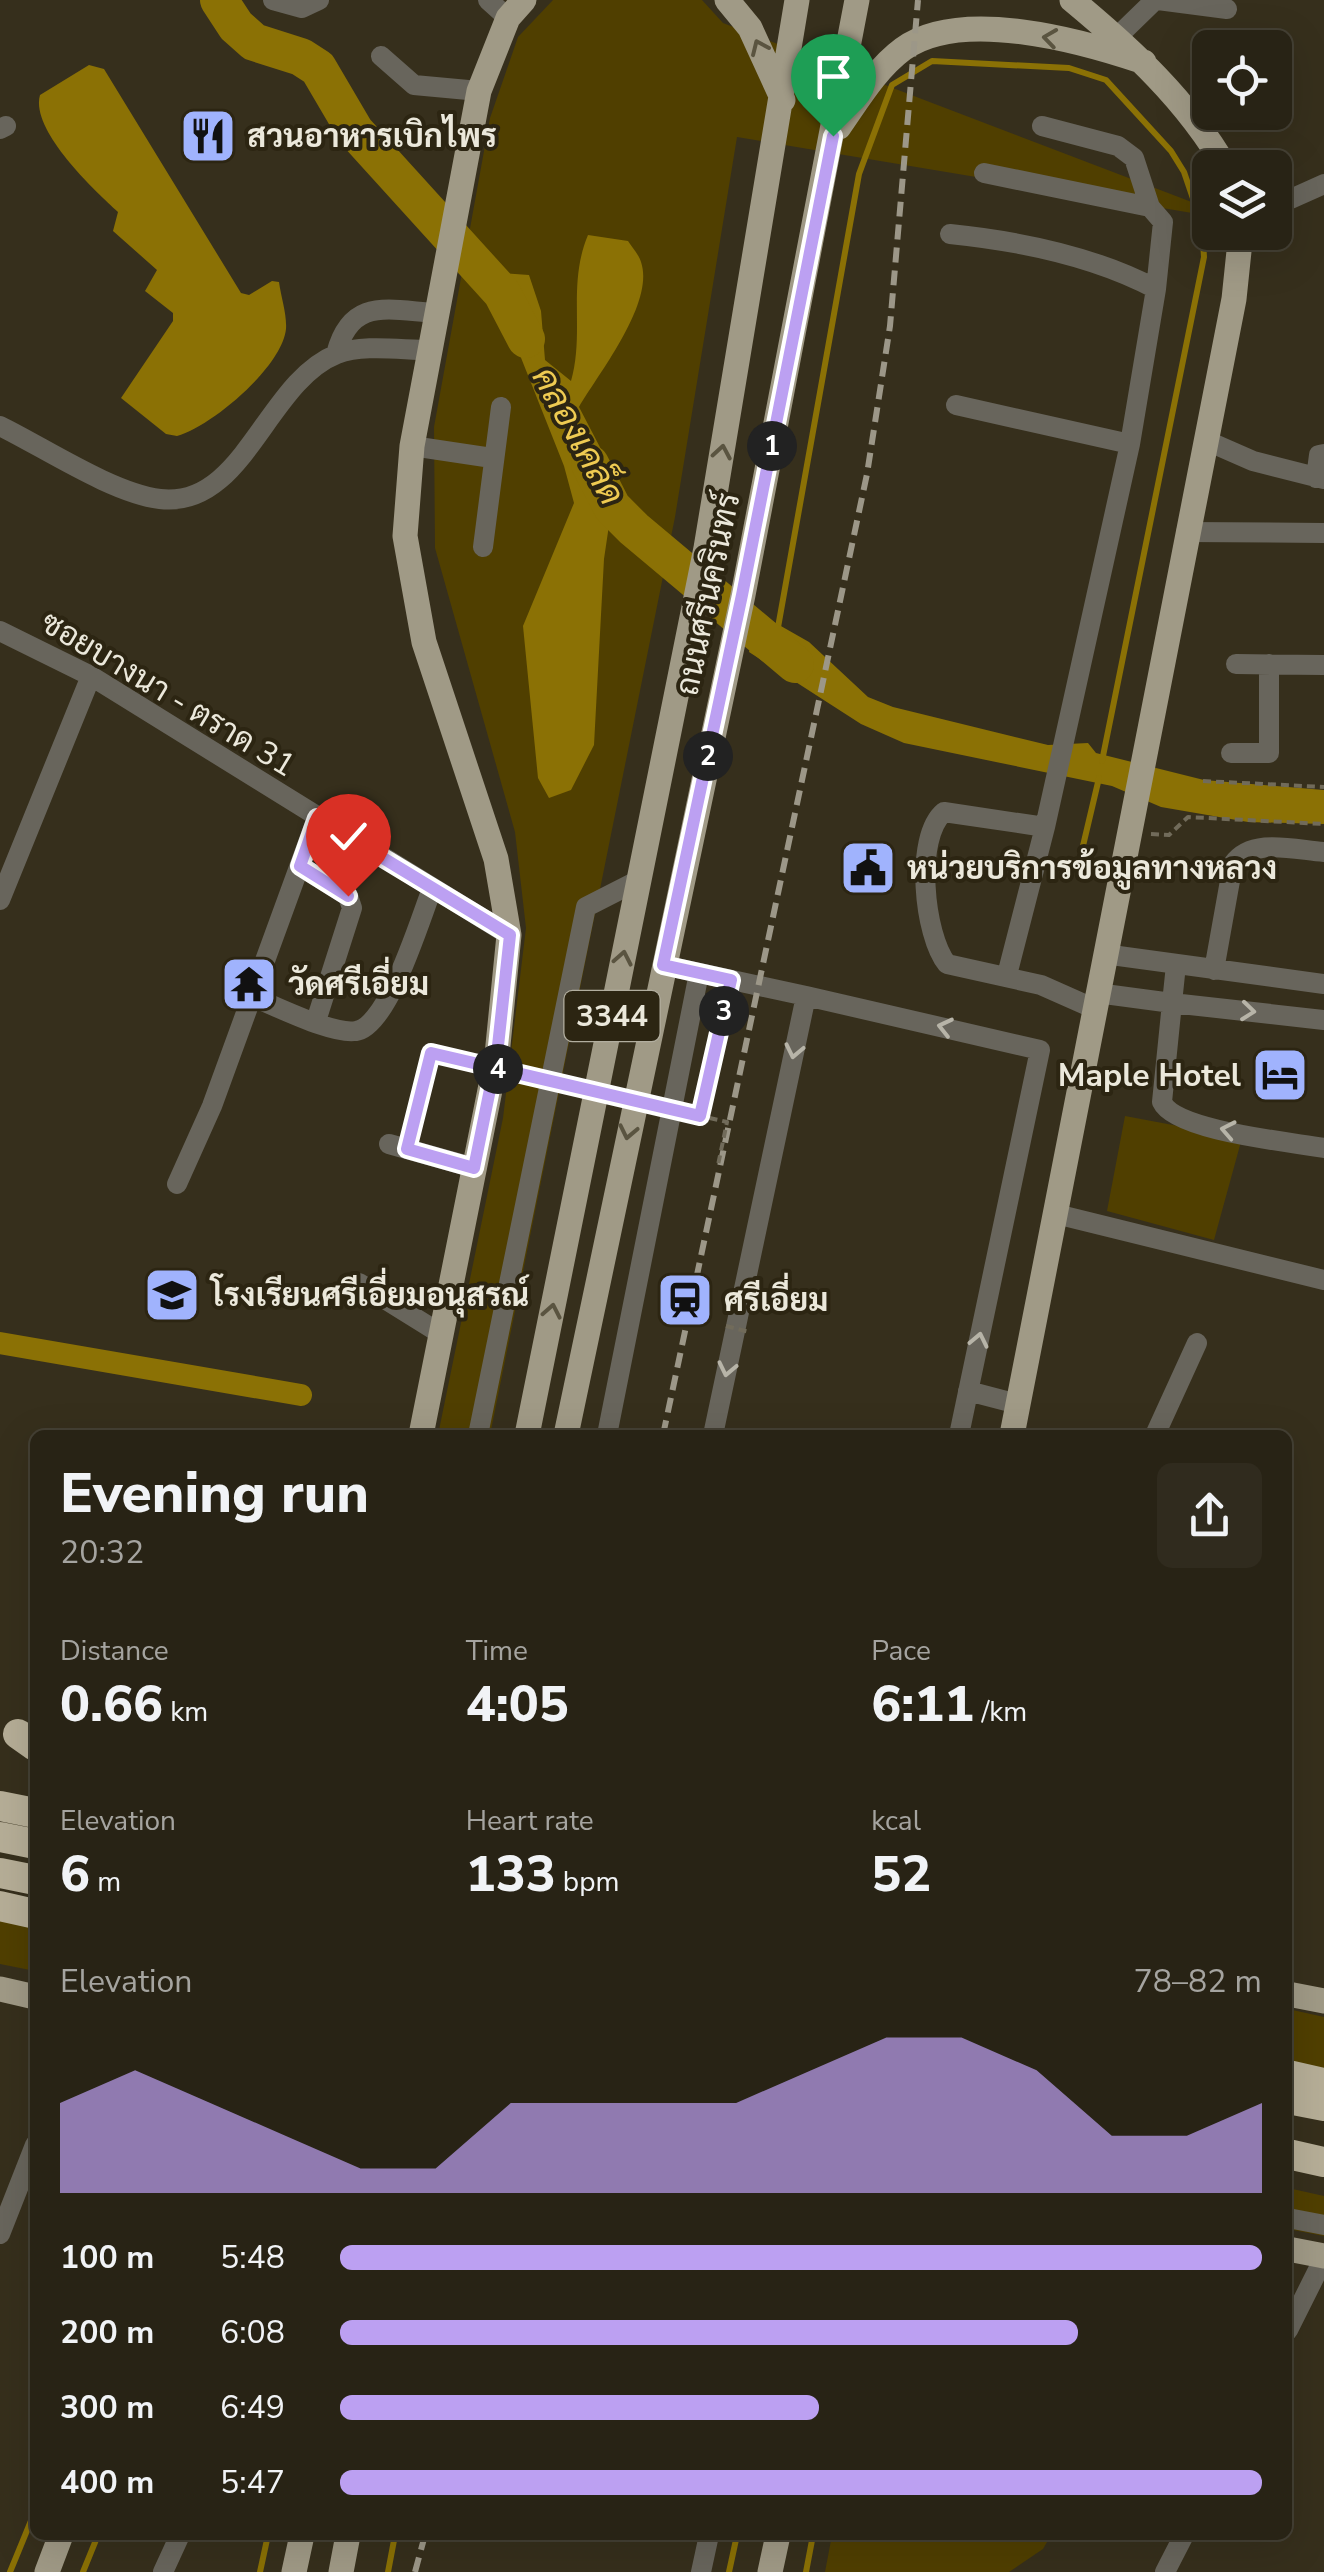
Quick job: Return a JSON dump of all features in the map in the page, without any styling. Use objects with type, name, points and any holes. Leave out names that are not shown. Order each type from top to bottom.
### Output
[{"type":"highway","points":[[0,1806],[30,1812]]},
{"type":"highway","points":[[0,1837],[30,1843]]},
{"type":"highway","points":[[0,1873],[30,1879]]},
{"type":"highway","points":[[0,1894],[30,1900]]},
{"type":"highway","points":[[0,1906],[30,1913]]},
{"type":"highway","points":[[1292,2077],[1324,2083]]},
{"type":"highway","points":[[1292,2100],[1324,2106]]},
{"type":"highway","points":[[1292,2135],[1324,2141]]},
{"type":"highway","points":[[1292,2155],[1324,2162]]},
{"type":"highway","points":[[1292,2169],[1324,2176]]},
{"type":"main road","points":[[727,0],[750,28],[782,100]]},
{"type":"main road","name":"ถนนศรีนครินทร์","points":[[528,1430],[706,548],[797,0]]},
{"type":"main road","name":"ถนนศรีนครินทร์","points":[[568,1424],[742,595],[857,0]]},
{"type":"main road","points":[[1072,0],[1144,62],[1207,134],[1216,150]]},
{"type":"main road","points":[[422,1430],[497,1055],[510,935],[496,859],[440,695],[410,583],[405,536],[412,446],[479,91],[516,9]]},
{"type":"main road","points":[[833,136],[870,82],[904,48],[944,31],[997,30],[1078,42],[1144,62]]},
{"type":"main road","points":[[1013,1430],[1142,752],[1234,299],[1238,250]]},
{"type":"main road","points":[[0,1989],[30,1995]]},
{"type":"main road","points":[[1292,1995],[1324,2000]]},
{"type":"main road","points":[[1292,2249],[1324,2257]]},
{"type":"main road","points":[[47,2572],[59,2540]]},
{"type":"main road","points":[[294,2572],[301,2540]]},
{"type":"main road","points":[[341,2572],[347,2540]]},
{"type":"main road","points":[[770,2572],[777,2540]]},
{"type":"street","points":[[273,0],[302,8],[319,0]]},
{"type":"street","points":[[488,0],[516,9]]},
{"type":"street","points":[[1117,37],[1157,0],[1227,9]]},
{"type":"street","points":[[380,56],[414,85],[479,91]]},
{"type":"street","points":[[1007,975],[1056,780],[1130,444],[1163,222],[1150,207],[1134,158],[1118,146],[1042,126]]},
{"type":"street","points":[[984,173],[1150,207]]},
{"type":"street","points":[[1292,198],[1324,184]]},
{"type":"street","points":[[950,234],[998,239],[1132,276],[1156,289]]},
{"type":"street","points":[[0,426],[118,485],[158,499],[183,500],[206,492],[224,476],[286,394],[336,354],[343,330],[366,312],[436,313]]},
{"type":"street","points":[[336,354],[429,350]]},
{"type":"street","points":[[956,405],[1130,444]]},
{"type":"street","points":[[483,547],[501,408]]},
{"type":"street","points":[[1205,440],[1253,461],[1320,479],[1319,455],[1324,454]]},
{"type":"street","points":[[412,446],[492,458]]},
{"type":"street","points":[[1186,532],[1324,534]]},
{"type":"street","name":"ซอยบางนา - ตราด 31","points":[[0,631],[92,676],[510,935]]},
{"type":"street","points":[[1236,664],[1324,664]]},
{"type":"street","points":[[1231,753],[1268,753],[1268,664]]},
{"type":"street","points":[[0,900],[92,676]]},
{"type":"street","points":[[1045,827],[953,810],[936,818],[926,853],[927,896],[940,954],[947,964],[1007,975],[1096,1001],[1172,1003],[1324,1020]]},
{"type":"street","points":[[177,1184],[212,1106],[317,818]]},
{"type":"street","points":[[1214,970],[1233,864],[1239,856],[1259,848],[1324,852]]},
{"type":"street","points":[[300,866],[348,896],[352,908],[316,1021]]},
{"type":"street","points":[[479,1430],[586,906],[639,880]]},
{"type":"street","points":[[252,997],[359,1032],[374,1022],[432,890]]},
{"type":"street","points":[[1104,954],[1324,984]]},
{"type":"street","points":[[663,965],[1040,1050],[960,1430]]},
{"type":"street","points":[[1176,965],[1165,1109],[1196,1124],[1324,1148]]},
{"type":"street","points":[[608,1430],[700,973]]},
{"type":"street","points":[[714,1430],[806,996]]},
{"type":"street","points":[[398,1146],[474,1168]]},
{"type":"street","points":[[1056,1214],[1324,1280]]},
{"type":"street","points":[[360,1284],[442,1334]]},
{"type":"street","points":[[1157,1430],[1198,1343]]},
{"type":"street","points":[[968,1391],[1018,1404]]},
{"type":"street","points":[[0,2234],[30,2159]]},
{"type":"street","points":[[1292,2219],[1324,2224]]},
{"type":"street","points":[[1292,2322],[1324,2257]]},
{"type":"street","points":[[163,2572],[178,2540]]},
{"type":"street","points":[[701,2572],[708,2540]]},
{"type":"street","points":[[1166,2572],[1182,2540]]},
{"type":"path","points":[[1202,781],[1324,787]]},
{"type":"path","points":[[1129,819],[1169,835],[1188,817],[1324,824]]},
{"type":"path","points":[[700,1116],[731,980]]},
{"type":"path","points":[[398,1146],[431,1053],[727,1122],[718,1165]]},
{"type":"path","points":[[726,1326],[749,1332]]},
{"type":"shaded area","points":[[553,0],[702,0],[723,23],[1192,202],[1192,213],[737,137],[675,517],[491,1430],[439,1430],[503,1118],[526,928],[515,832],[435,548],[434,427],[490,118],[518,37]]},
{"type":"shaded area","points":[[1125,1116],[1242,1138],[1214,1240],[1107,1211]]},
{"type":"shaded area","points":[[0,1918],[30,1924],[30,1970],[0,1964]]},
{"type":"shaded area","points":[[1292,2010],[1324,2017],[1324,2071],[1292,2065]]},
{"type":"shaded area","points":[[1292,2189],[1324,2196],[1324,2236],[1292,2230]]},
{"type":"shaded area","points":[[831,2540],[1048,2540],[1043,2549],[1009,2572],[825,2572]]},
{"type":"water","points":[[89,65],[104,69],[241,293],[249,295],[272,281],[279,282],[286,329],[272,360],[226,408],[177,436],[166,434],[121,398],[173,321],[173,313],[145,291],[157,270],[113,231],[118,212],[66,158],[39,109],[40,95]]},
{"type":"water","points":[[588,235],[628,241],[640,259],[643,279],[640,297],[623,337],[579,407],[616,478],[604,559],[594,745],[571,790],[549,798],[538,778],[523,626],[574,503],[564,466],[502,310],[501,273],[529,275],[541,311],[545,360],[571,381],[577,345],[578,272]]},
{"type":"water","points":[[760,614],[809,642],[868,697],[893,707],[1048,745],[1088,743],[1096,753],[1204,780],[1324,790],[1324,824],[1248,822],[1161,807],[1112,786],[904,743],[861,724],[749,652]]},
{"type":"waterway","name":"คลองเคล็ด","points":[[219,0],[236,26],[254,42],[301,57],[318,68],[355,131],[502,293],[526,339]]},
{"type":"waterway","points":[[777,633],[859,174],[892,85],[932,61],[1069,68],[1106,80],[1171,151],[1184,172],[1202,225],[1204,257],[1102,761]]},
{"type":"waterway","name":"คลองเคล็ด","points":[[590,464],[612,507],[634,529],[795,664]]},
{"type":"waterway","points":[[1082,850],[1099,778]]},
{"type":"waterway","points":[[0,1343],[301,1395]]},
{"type":"waterway","points":[[10,2572],[30,2523]]},
{"type":"waterway","points":[[83,2572],[96,2540]]},
{"type":"waterway","points":[[260,2572],[267,2540]]},
{"type":"waterway","points":[[388,2572],[394,2540]]},
{"type":"waterway","points":[[729,2572],[736,2540]]},
{"type":"waterway","points":[[806,2572],[812,2540]]},
{"type":"railway","points":[[664,1430],[867,474],[890,326],[918,0]]},
{"type":"railway","points":[[415,2572],[424,2540]]},
{"type":"place","name":"สวนอาหารเบิกไพร","points":[[208,136]]},
{"type":"place","name":"หน่วยบริการข้อมูลทางหลวง","points":[[868,868]]},
{"type":"place","name":"วัดศรีเอี่ยม","points":[[249,984]]},
{"type":"place","name":"Maple Hotel","points":[[1280,1075]]},
{"type":"place","name":"โรงเรียนศรีเอี่ยมอนุสรณ์","points":[[172,1295]]},
{"type":"place","name":"ศรีเอี่ยม","points":[[685,1300]]},
{"type":"route","points":[[348,896],[300,866],[317,818],[510,935],[497,1055],[474,1168],[407,1149],[431,1053],[566,1084],[700,1116],[731,980],[663,965],[742,595],[833,136]]}]
